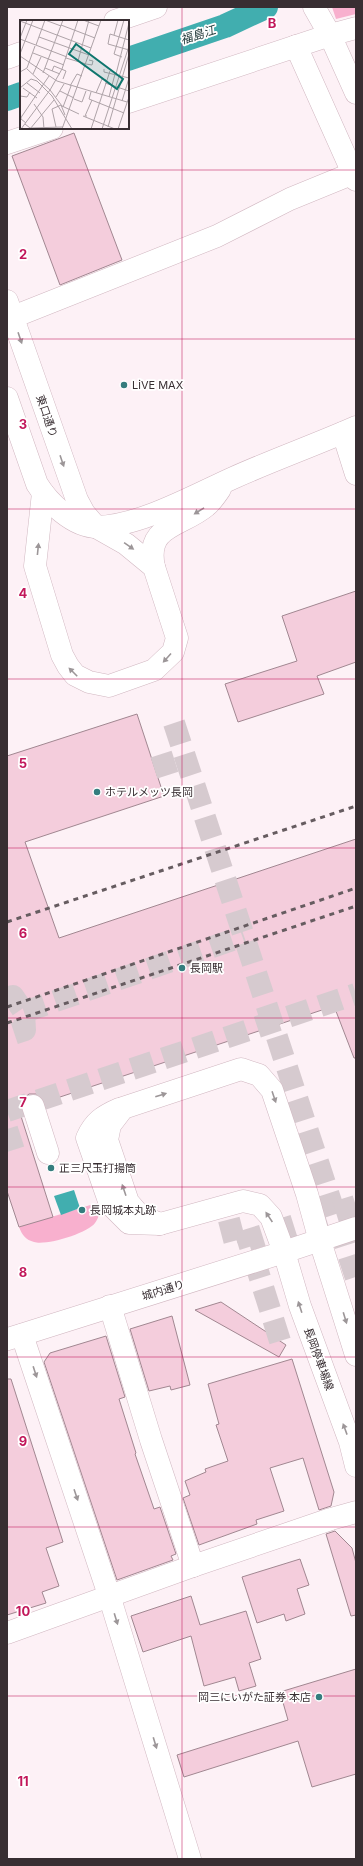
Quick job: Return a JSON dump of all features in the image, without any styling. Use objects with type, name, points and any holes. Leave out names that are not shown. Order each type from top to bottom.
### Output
[{"type":"street","points":[[119,20],[156,7]]},
{"type":"street","points":[[316,11],[330,34],[356,93]]},
{"type":"street","points":[[129,102],[330,34],[356,28]]},
{"type":"street","points":[[10,309],[217,236],[290,199],[355,175],[296,46]]},
{"type":"street","points":[[7,58],[20,53]]},
{"type":"street","points":[[7,143],[49,129]]},
{"type":"street","name":"東口通り","points":[[10,309],[70,484],[84,513],[96,527]]},
{"type":"street","points":[[7,398],[37,484],[42,493],[64,513],[80,523],[96,527],[126,544],[154,567]]},
{"type":"street","points":[[96,527],[137,520],[349,430],[356,474]]},
{"type":"street","points":[[42,493],[36,566],[62,655],[75,675],[89,682],[108,686],[154,670],[165,661],[172,652],[177,638],[154,567],[152,547],[156,538],[170,526],[207,506],[225,482]]},
{"type":"street","name":"長岡停車場線","points":[[320,1241],[307,1194],[272,1090],[259,1075],[241,1069],[123,1108],[110,1125],[107,1140],[128,1202],[140,1216],[160,1224],[243,1201],[260,1205],[271,1217],[284,1252],[300,1306],[350,1442],[356,1466]]},
{"type":"street","points":[[33,1106],[42,1148]]},
{"type":"street","name":"城内通り","points":[[14,1337],[320,1241],[356,1228]]},
{"type":"street","points":[[320,1241],[356,1355]]},
{"type":"street","points":[[110,1306],[151,1440],[193,1566]]},
{"type":"street","points":[[14,1337],[109,1595],[190,1859]]},
{"type":"street","points":[[7,1633],[109,1595],[331,1519],[356,1512]]},
{"type":"shaded area","points":[[332,7],[356,7],[356,14],[336,19]]},
{"type":"shaded area","points":[[100,1202],[99,1215],[95,1223],[84,1231],[66,1238],[40,1243],[34,1242],[25,1237],[19,1227]]},
{"type":"water","points":[[74,1190],[80,1208],[61,1215],[54,1196]]},
{"type":"building","points":[[74,133],[122,260],[60,285],[12,156]]},
{"type":"building","points":[[356,591],[356,662],[317,676],[324,694],[238,722],[225,684],[297,661],[282,616]]},
{"type":"building","name":"長岡駅","points":[[137,714],[164,796],[25,842],[59,938],[356,839],[356,1058],[354,1058],[334,1006],[45,1102],[42,1097],[36,1094],[29,1094],[24,1098],[21,1104],[21,1110],[19,1110],[53,1217],[19,1227],[7,1191],[7,756]]},
{"type":"building","points":[[221,1302],[286,1345],[279,1357],[195,1310]]},
{"type":"building","points":[[172,1316],[190,1385],[171,1390],[170,1386],[149,1391],[130,1329]]},
{"type":"building","points":[[106,1336],[125,1397],[119,1399],[136,1453],[135,1454],[154,1509],[160,1507],[176,1554],[171,1556],[173,1560],[117,1580],[44,1362],[50,1353]]},
{"type":"building","points":[[292,1359],[334,1492],[331,1506],[319,1510],[303,1458],[270,1468],[284,1511],[256,1520],[257,1524],[199,1545],[183,1498],[190,1495],[185,1481],[206,1472],[205,1469],[228,1461],[216,1425],[219,1424],[208,1384]]},
{"type":"building","points":[[7,1379],[11,1379],[63,1542],[46,1548],[59,1586],[42,1592],[46,1603],[7,1615]]},
{"type":"building","points":[[335,1531],[352,1548],[356,1563],[356,1615],[351,1616],[326,1534]]},
{"type":"building","points":[[300,1559],[309,1585],[297,1589],[305,1614],[286,1621],[284,1614],[257,1623],[242,1577]]},
{"type":"building","points":[[191,1596],[200,1625],[246,1611],[261,1659],[249,1663],[256,1686],[239,1691],[235,1677],[204,1686],[191,1636],[143,1652],[131,1616]]},
{"type":"building","points":[[356,1669],[356,1774],[312,1787],[298,1741],[184,1777],[177,1755],[288,1720],[280,1692]]},
{"type":"waterway","name":"福島江","points":[[129,59],[225,26],[266,7]]},
{"type":"waterway","name":"福島江","points":[[7,99],[20,94]]},
{"type":"tunnel","points":[[174,723],[356,1278]]},
{"type":"tunnel","points":[[154,768],[185,758]]},
{"type":"tunnel","points":[[24,1012],[244,936]]},
{"type":"tunnel","points":[[7,1111],[356,994]]},
{"type":"tunnel","points":[[7,998],[13,996],[24,1012],[25,1030],[7,1036]]},
{"type":"tunnel","points":[[7,1129],[15,1154]]},
{"type":"tunnel","points":[[280,1341],[248,1240],[356,1206]]},
{"type":"tunnel","points":[[221,1233],[244,1227],[248,1240]]},
{"type":"railway","points":[[7,922],[356,806]]},
{"type":"railway","points":[[7,1007],[356,888]]},
{"type":"railway","points":[[7,1023],[356,906]]},
{"type":"place","name":"LiVE MAX","points":[[124,385]]},
{"type":"place","name":"ホテルメッツ長岡","points":[[97,792]]},
{"type":"place","name":"長岡駅","points":[[182,968]]},
{"type":"place","name":"正三尺玉打揚筒","points":[[51,1168]]},
{"type":"place","name":"長岡城本丸跡","points":[[82,1210]]},
{"type":"place","name":"岡三にいがた証券 本店","points":[[319,1697]]}]
